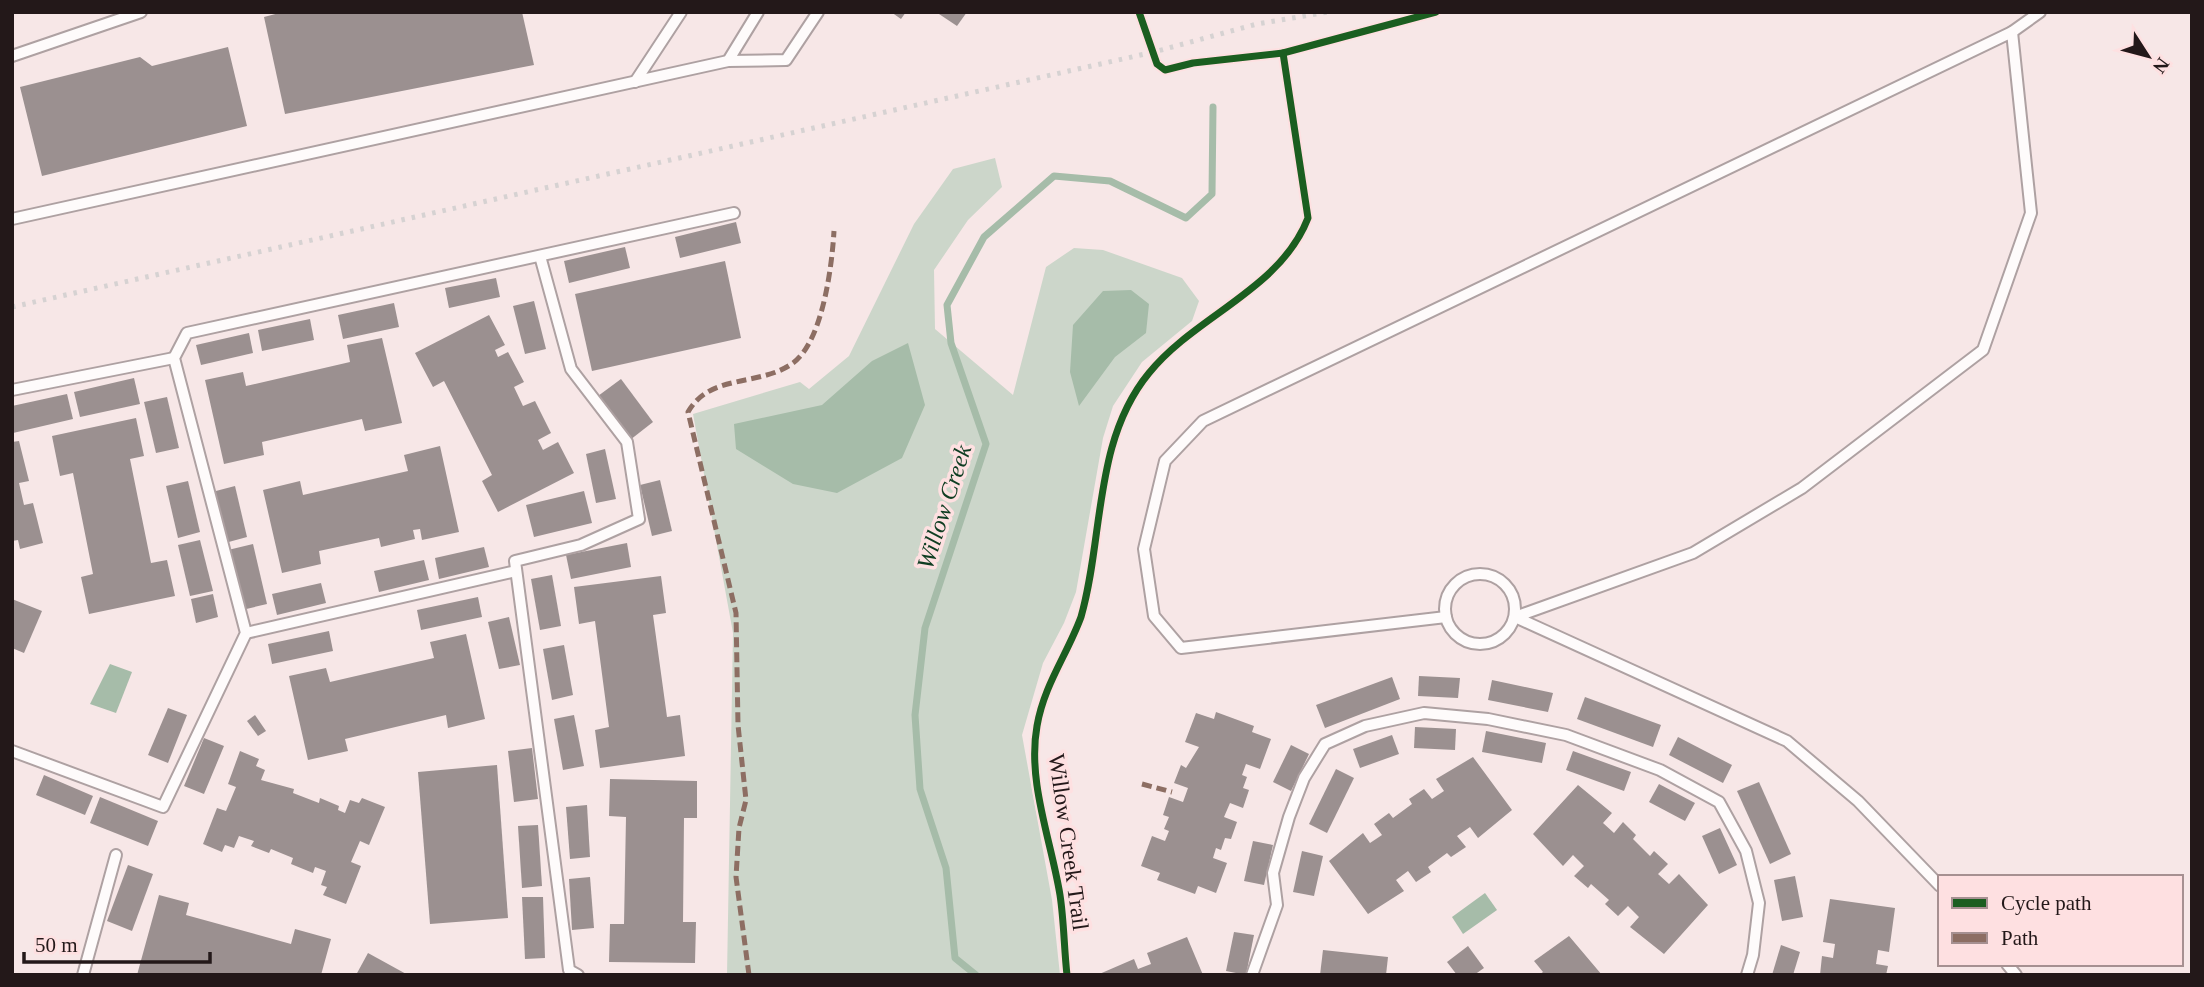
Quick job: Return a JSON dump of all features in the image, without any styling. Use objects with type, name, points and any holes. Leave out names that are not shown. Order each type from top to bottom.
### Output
[{"type":"lane","points":[[12,56],[141,12]]},
{"type":"lane","points":[[635,82],[681,12]]},
{"type":"lane","points":[[728,61],[758,12]]},
{"type":"lane","points":[[12,219],[728,61],[786,60],[818,12]]},
{"type":"lane","points":[[1446,617],[1181,648],[1154,616],[1144,549],[1165,461],[1203,421],[2012,32],[2040,12]]},
{"type":"lane","points":[[1515,617],[1693,553],[1802,488],[1983,350],[2031,213],[2012,32]]},
{"type":"lane","points":[[12,751],[163,807],[246,633],[174,358],[187,333],[734,213]]},
{"type":"lane","points":[[540,256],[571,369],[627,442],[639,519],[580,545],[514,561],[569,970],[578,975]]},
{"type":"lane","points":[[12,390],[174,358]]},
{"type":"lane","points":[[246,633],[516,571]]},
{"type":"lane","points":[[1470,575],[1491,575],[1508,587],[1514,596],[1515,617],[1502,637],[1480,645],[1458,637],[1446,617],[1445,606],[1452,587],[1470,575]]},
{"type":"lane","points":[[1515,617],[1787,741],[1858,801],[1938,884]]},
{"type":"lane","points":[[1252,975],[1277,905],[1273,873],[1289,817],[1304,778],[1325,744],[1365,726],[1424,713],[1488,719],[1566,735],[1660,769],[1719,802],[1746,851],[1759,903],[1753,955],[1747,975]]},
{"type":"lane","points":[[83,975],[116,855]]},
{"type":"shaded area","points":[[995,158],[1002,187],[968,220],[934,270],[935,329],[1013,395],[1046,267],[1074,248],[1103,250],[1182,278],[1199,301],[1192,321],[1142,362],[1113,406],[1103,438],[1076,592],[1064,623],[1043,663],[1022,735],[1052,900],[1060,975],[727,975],[733,633],[693,414],[800,382],[809,389],[849,356],[914,224],[953,169]]},
{"type":"shaded area","points":[[1131,290],[1149,304],[1146,333],[1115,357],[1079,406],[1070,372],[1073,325],[1103,291]]},
{"type":"shaded area","points":[[908,343],[925,405],[902,458],[837,493],[793,484],[736,449],[734,424],[822,405],[872,361]]},
{"type":"shaded area","points":[[110,664],[132,672],[116,713],[90,704]]},
{"type":"shaded area","points":[[1485,893],[1497,910],[1463,934],[1452,917]]},
{"type":"building","points":[[283,12],[522,12],[534,65],[285,114],[264,17]]},
{"type":"building","points":[[891,12],[906,12],[901,19]]},
{"type":"building","points":[[936,12],[967,12],[957,26]]},
{"type":"building","points":[[228,47],[247,126],[42,176],[20,87],[140,57],[152,66]]},
{"type":"building","points":[[736,222],[741,243],[680,258],[675,237]]},
{"type":"building","points":[[625,247],[630,268],[569,283],[564,261]]},
{"type":"building","points":[[725,261],[741,338],[592,371],[575,294]]},
{"type":"building","points":[[496,278],[500,297],[449,308],[445,288]]},
{"type":"building","points":[[534,301],[546,349],[525,354],[513,306]]},
{"type":"building","points":[[394,303],[399,327],[343,339],[338,315]]},
{"type":"building","points":[[489,315],[505,345],[495,350],[498,357],[508,352],[524,382],[514,387],[523,406],[535,401],[551,433],[538,440],[543,450],[558,442],[574,473],[498,512],[482,481],[492,475],[444,381],[433,387],[415,353]]},
{"type":"building","points":[[310,319],[314,340],[262,351],[258,330]]},
{"type":"building","points":[[249,333],[253,353],[201,365],[196,345]]},
{"type":"building","points":[[382,338],[402,423],[365,431],[362,419],[262,442],[264,455],[224,464],[205,380],[243,372],[246,386],[350,362],[347,345]]},
{"type":"building","points":[[134,378],[140,404],[80,417],[74,392]]},
{"type":"building","points":[[621,379],[653,422],[630,440],[598,396]]},
{"type":"building","points":[[67,394],[73,419],[13,433],[12,406]]},
{"type":"building","points":[[167,397],[179,448],[156,453],[144,402]]},
{"type":"building","points":[[136,418],[144,456],[130,459],[151,563],[167,560],[175,596],[89,614],[81,577],[93,574],[73,473],[60,476],[52,436]]},
{"type":"building","points":[[19,441],[29,481],[19,483],[24,505],[33,503],[43,543],[20,549],[18,540],[12,541],[12,442]]},
{"type":"building","points":[[440,446],[459,532],[422,540],[420,529],[413,530],[415,539],[381,547],[379,538],[319,551],[321,564],[282,573],[263,490],[300,481],[303,495],[408,471],[404,455]]},
{"type":"building","points":[[605,449],[616,499],[596,503],[586,454]]},
{"type":"building","points":[[660,480],[672,531],[652,536],[640,485]]},
{"type":"building","points":[[188,481],[200,532],[178,538],[166,486]]},
{"type":"building","points":[[235,486],[247,537],[225,543],[212,492]]},
{"type":"building","points":[[584,491],[592,523],[534,537],[526,505]]},
{"type":"building","points":[[200,540],[213,591],[190,596],[178,545]]},
{"type":"building","points":[[627,543],[631,567],[571,579],[566,555]]},
{"type":"building","points":[[253,544],[267,604],[242,610],[228,550]]},
{"type":"building","points":[[484,547],[489,567],[439,579],[435,558]]},
{"type":"building","points":[[424,560],[429,580],[379,592],[374,571]]},
{"type":"building","points":[[552,575],[561,626],[540,630],[531,579]]},
{"type":"building","points":[[661,576],[666,613],[653,615],[667,717],[680,715],[685,756],[600,768],[595,730],[609,727],[595,621],[579,624],[574,587]]},
{"type":"building","points":[[321,583],[326,603],[277,615],[272,594]]},
{"type":"building","points":[[213,594],[218,617],[196,623],[191,599]]},
{"type":"building","points":[[478,597],[482,617],[421,630],[417,610]]},
{"type":"building","points":[[12,599],[42,611],[24,653],[12,648]]},
{"type":"building","points":[[509,617],[520,665],[499,669],[488,622]]},
{"type":"building","points":[[329,631],[333,651],[272,664],[268,644]]},
{"type":"building","points":[[466,634],[485,719],[448,728],[446,715],[345,739],[348,751],[308,760],[289,676],[326,668],[330,682],[434,658],[430,642]]},
{"type":"building","points":[[564,645],[573,695],[552,700],[543,649]]},
{"type":"building","points":[[1419,676],[1460,678],[1458,698],[1418,696]]},
{"type":"building","points":[[1392,677],[1400,699],[1325,728],[1316,705]]},
{"type":"building","points":[[1492,680],[1553,693],[1548,712],[1488,700]]},
{"type":"building","points":[[1585,697],[1661,725],[1653,747],[1577,719]]},
{"type":"building","points":[[168,708],[187,715],[168,763],[148,755]]},
{"type":"building","points":[[1216,712],[1254,726],[1252,732],[1271,739],[1260,769],[1246,764],[1242,775],[1247,777],[1243,788],[1249,790],[1243,808],[1230,803],[1224,817],[1237,822],[1231,839],[1225,838],[1221,850],[1216,848],[1213,858],[1227,863],[1216,893],[1198,886],[1195,894],[1157,880],[1160,873],[1141,866],[1152,836],[1165,841],[1169,831],[1164,829],[1169,817],[1163,815],[1169,797],[1183,802],[1188,788],[1174,783],[1181,765],[1186,768],[1199,747],[1185,742],[1196,713],[1214,719]]},
{"type":"building","points":[[255,715],[266,731],[258,736],[247,721]]},
{"type":"building","points":[[574,715],[584,766],[563,770],[554,719]]},
{"type":"building","points":[[1415,727],[1456,729],[1455,750],[1414,748]]},
{"type":"building","points":[[1486,731],[1546,743],[1542,763],[1482,752]]},
{"type":"building","points":[[1392,735],[1399,754],[1360,768],[1353,749]]},
{"type":"building","points":[[1678,737],[1732,765],[1723,783],[1669,755]]},
{"type":"building","points":[[204,738],[224,746],[204,794],[184,786]]},
{"type":"building","points":[[1291,745],[1309,754],[1291,791],[1273,782]]},
{"type":"building","points":[[532,748],[538,799],[514,802],[508,751]]},
{"type":"building","points":[[240,751],[259,759],[256,766],[265,770],[261,780],[294,789],[293,793],[319,803],[320,798],[339,806],[338,810],[345,813],[350,800],[359,803],[362,798],[385,807],[369,845],[360,841],[351,862],[361,866],[346,904],[323,895],[327,887],[321,885],[326,871],[315,867],[313,873],[291,864],[293,858],[271,849],[269,853],[251,846],[254,841],[239,836],[234,848],[225,845],[222,852],[203,844],[217,808],[226,811],[236,787],[228,784]]},
{"type":"building","points":[[1573,751],[1631,772],[1624,791],[1566,770]]},
{"type":"building","points":[[1473,757],[1512,810],[1478,838],[1470,827],[1457,836],[1466,847],[1451,857],[1447,853],[1428,867],[1431,872],[1416,882],[1408,871],[1396,880],[1404,891],[1368,914],[1329,861],[1363,833],[1370,843],[1382,835],[1374,824],[1389,813],[1393,818],[1412,804],[1409,799],[1424,789],[1432,799],[1444,791],[1436,779]]},
{"type":"building","points":[[497,765],[508,918],[430,924],[418,772]]},
{"type":"building","points":[[1336,769],[1354,778],[1327,833],[1309,824]]},
{"type":"building","points":[[44,775],[93,796],[85,815],[36,795]]},
{"type":"building","points":[[610,779],[697,781],[697,818],[684,818],[683,922],[696,922],[695,963],[609,962],[610,924],[624,924],[626,817],[609,816]]},
{"type":"building","points":[[1759,782],[1791,854],[1770,864],[1737,791]]},
{"type":"building","points":[[1659,784],[1695,803],[1685,821],[1649,802]]},
{"type":"building","points":[[1578,785],[1612,813],[1603,823],[1614,833],[1623,822],[1636,835],[1633,839],[1650,856],[1654,851],[1668,864],[1658,874],[1669,884],[1679,874],[1708,905],[1664,954],[1630,927],[1639,917],[1628,906],[1618,916],[1605,904],[1609,900],[1591,884],[1588,888],[1574,876],[1584,866],[1573,855],[1563,866],[1533,834]]},
{"type":"building","points":[[100,797],[158,821],[148,846],[90,823]]},
{"type":"building","points":[[587,805],[590,857],[570,859],[566,807]]},
{"type":"building","points":[[538,825],[542,886],[522,888],[518,826]]},
{"type":"building","points":[[1720,828],[1737,865],[1719,874],[1702,836]]},
{"type":"building","points":[[1253,841],[1273,845],[1264,885],[1244,881]]},
{"type":"building","points":[[1302,851],[1323,856],[1314,896],[1293,892]]},
{"type":"building","points":[[128,865],[153,874],[132,931],[107,921]]},
{"type":"building","points":[[1795,876],[1803,917],[1782,921],[1774,880]]},
{"type":"building","points":[[590,877],[594,928],[572,930],[569,879]]},
{"type":"building","points":[[159,895],[189,903],[186,915],[291,944],[295,929],[331,939],[321,975],[137,975]]},
{"type":"building","points":[[522,897],[543,897],[545,958],[525,959]]},
{"type":"building","points":[[1830,899],[1895,908],[1889,952],[1878,950],[1876,964],[1888,966],[1886,975],[1820,975],[1822,956],[1833,958],[1835,944],[1823,942]]},
{"type":"building","points":[[1234,932],[1254,935],[1246,975],[1226,971]]},
{"type":"building","points":[[1569,936],[1602,975],[1539,975],[1543,972],[1534,961]]},
{"type":"building","points":[[1187,937],[1203,975],[1097,975],[1134,959],[1138,969],[1151,964],[1147,953]]},
{"type":"building","points":[[1781,945],[1800,952],[1793,975],[1772,975]]},
{"type":"building","points":[[1468,946],[1484,968],[1474,975],[1457,975],[1447,962]]},
{"type":"building","points":[[1323,950],[1388,957],[1386,975],[1320,975]]},
{"type":"building","points":[[368,953],[408,975],[356,975]]},
{"type":"waterway","name":"Willow Creek","points":[[976,975],[955,958],[946,868],[920,789],[915,715],[925,628],[986,444],[951,343],[947,305],[984,237],[1054,176],[1110,181],[1186,218],[1212,194],[1213,107]]},
{"type":"railway","points":[[12,307],[1154,52],[1257,24],[1328,12]]},
{"type":"marked path","points":[[749,975],[736,877],[739,828],[746,800],[738,725],[736,613],[688,412],[697,400],[709,391],[780,370],[793,363],[803,352],[812,338],[824,302],[834,231]]},
{"type":"marked path","points":[[1142,784],[1172,792]]},
{"type":"cycle path","points":[[1139,12],[1157,64],[1165,70],[1193,63],[1283,53],[1436,12]]},
{"type":"cycle path","name":"Willow Creek Trail","points":[[1067,975],[1060,895],[1041,810],[1035,768],[1040,711],[1081,617],[1109,459],[1131,400],[1149,373],[1168,353],[1236,301],[1278,264],[1295,243],[1308,218],[1283,53]]}]
